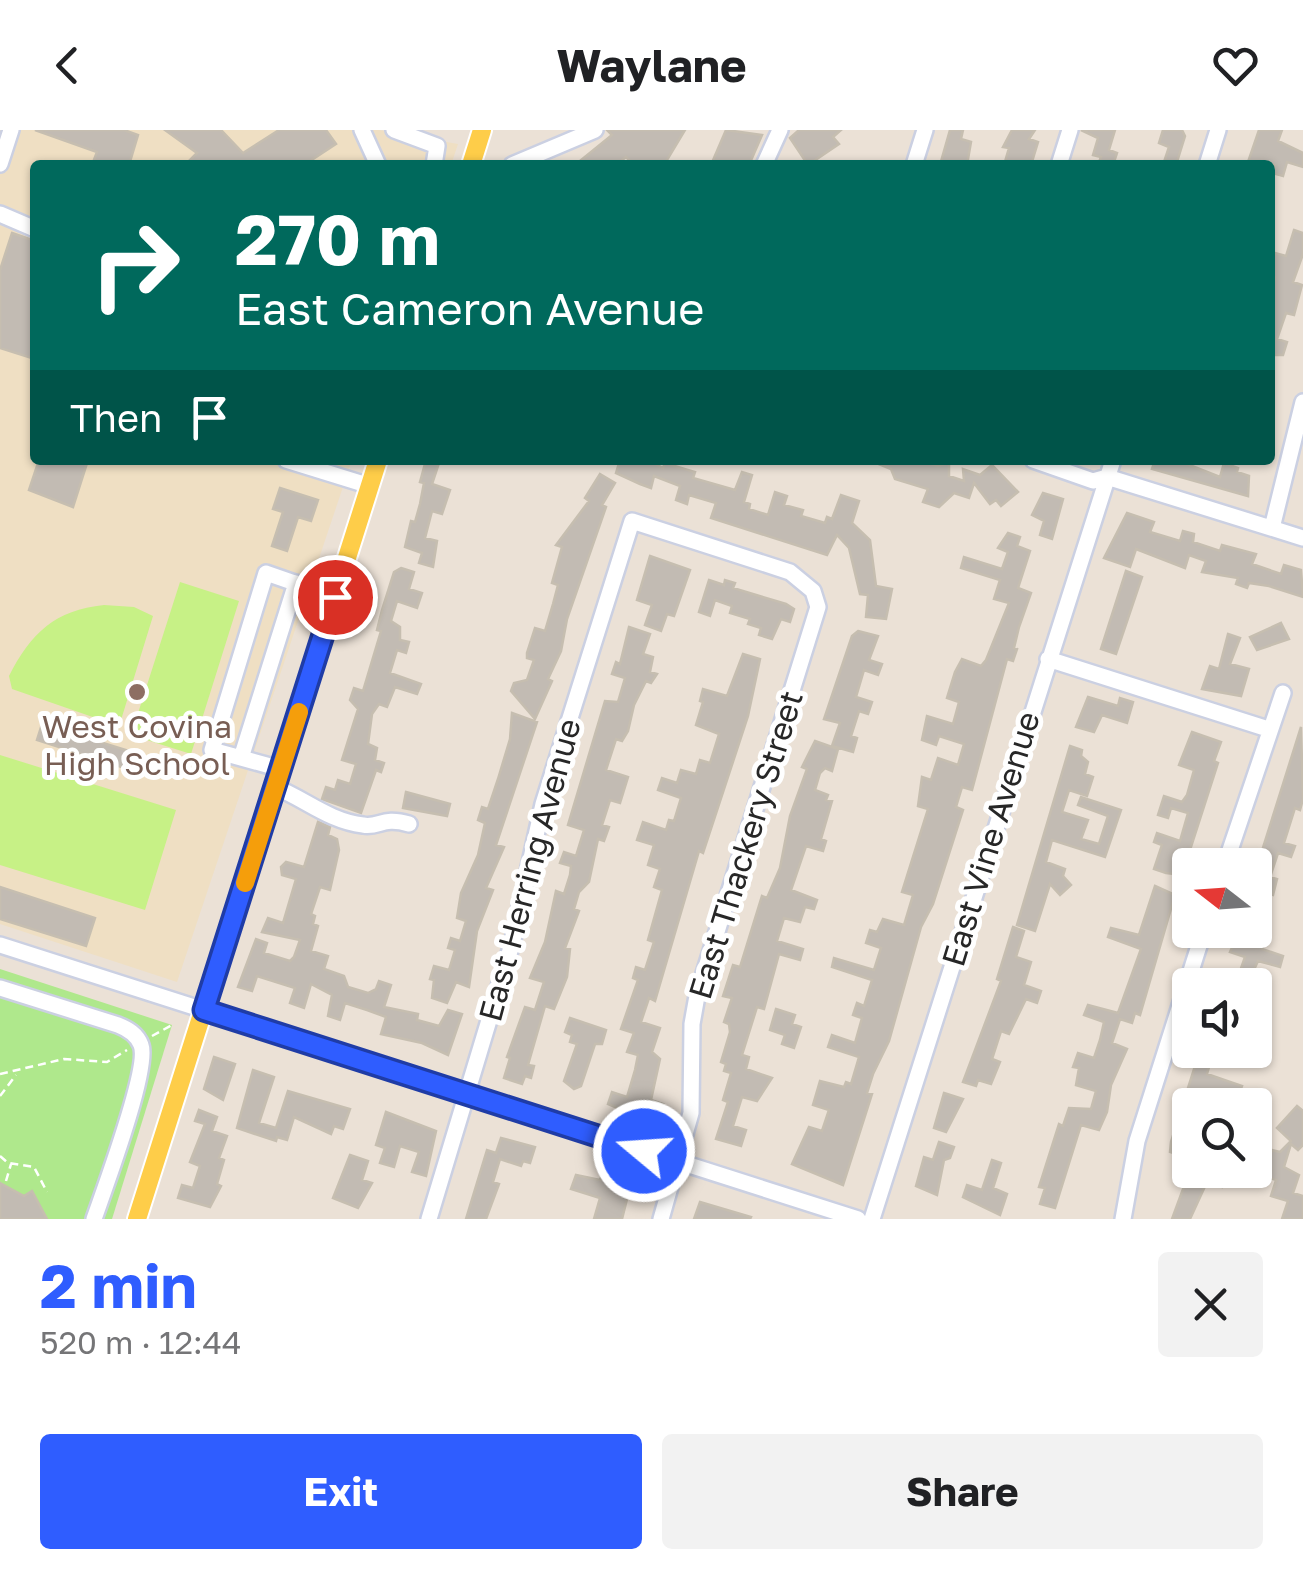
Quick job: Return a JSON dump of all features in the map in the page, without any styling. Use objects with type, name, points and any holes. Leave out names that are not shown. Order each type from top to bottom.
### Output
[{"type":"main road","points":[[473,160],[482,130]]},
{"type":"main road","points":[[137,1219],[376,465]]},
{"type":"street","points":[[0,164],[11,130]]},
{"type":"street","points":[[362,130],[376,160]]},
{"type":"street","points":[[394,130],[437,146],[435,160]]},
{"type":"street","points":[[524,160],[595,130]]},
{"type":"street","points":[[766,160],[780,130]]},
{"type":"street","points":[[916,160],[925,130]]},
{"type":"street","points":[[1061,160],[1070,130]]},
{"type":"street","points":[[1209,160],[1218,130]]},
{"type":"street","points":[[0,214],[30,228]]},
{"type":"street","points":[[1272,528],[1303,402]]},
{"type":"street","points":[[302,465],[370,486]]},
{"type":"street","points":[[1047,465],[1093,481],[1108,476],[1303,538]]},
{"type":"street","name":"East Vine Avenue","points":[[872,1219],[1111,465]]},
{"type":"street","name":"East Herring Avenue","points":[[430,1219],[512,944],[543,804],[632,521],[790,572],[813,590]]},
{"type":"street","points":[[335,597],[266,573],[212,750],[242,758],[278,778],[319,812],[365,826],[388,818],[409,824]]},
{"type":"street","points":[[242,758],[296,584]]},
{"type":"street","name":"East Thackery Street","points":[[660,1219],[691,1113],[692,1024],[697,996],[816,623],[813,590]]},
{"type":"street","points":[[1048,659],[1268,729]]},
{"type":"street","points":[[1230,848],[1268,729],[1284,693]]},
{"type":"street","points":[[0,946],[858,1219]]},
{"type":"street","points":[[1123,1219],[1137,1141],[1198,948]]},
{"type":"street","points":[[0,988],[118,1025],[141,1042],[142,1070],[94,1219]]},
{"type":"path","points":[[0,1074],[17,1074],[64,1059],[107,1062],[172,1025]]},
{"type":"path","points":[[0,1096],[17,1074]]},
{"type":"path","points":[[0,1156],[11,1163],[34,1167],[47,1192]]},
{"type":"path","points":[[6,1181],[11,1163]]},
{"type":"shaded area","name":"West Covina High School","points":[[0,130],[379,130],[458,144],[453,160],[30,160],[30,465],[350,465],[177,982],[0,924]]},
{"type":"green space","points":[[180,582],[239,601],[191,754],[131,735]]},
{"type":"green space","points":[[104,605],[134,607],[153,616],[121,720],[110,723],[12,689],[9,676],[26,647],[46,626],[72,612]]},
{"type":"green space","points":[[0,755],[176,810],[145,910],[0,865]]},
{"type":"green space","points":[[0,969],[172,1025],[112,1219],[0,1219]]},
{"type":"building","points":[[35,130],[124,130],[138,135],[130,160],[94,160],[97,152]]},
{"type":"building","points":[[165,130],[221,130],[243,153],[279,130],[326,130],[336,144],[312,160],[190,160],[197,153]]},
{"type":"building","points":[[607,130],[685,130],[667,160],[626,157],[581,160],[612,135]]},
{"type":"building","points":[[726,130],[762,135],[751,160],[713,160]]},
{"type":"building","points":[[799,130],[841,130],[833,137],[839,144],[815,160],[805,160],[790,138]]},
{"type":"building","points":[[950,130],[963,130],[961,139],[971,142],[968,160],[941,160]]},
{"type":"building","points":[[1012,130],[1035,130],[1029,139],[1038,142],[1033,160],[1005,160],[1009,148],[1003,147]]},
{"type":"building","points":[[1081,130],[1115,130],[1109,150],[1117,153],[1115,160],[1100,160],[1101,157],[1093,155],[1098,138]]},
{"type":"building","points":[[1163,130],[1182,130],[1185,136],[1178,160],[1165,160],[1169,147],[1159,143]]},
{"type":"building","points":[[1259,130],[1282,130],[1278,141],[1303,153],[1303,167],[1287,162],[1283,176],[1275,174],[1275,160],[1249,160]]},
{"type":"building","points":[[1294,230],[1303,233],[1303,254],[1293,282],[1302,285],[1294,315],[1286,313],[1277,339],[1287,342],[1283,355],[1275,355],[1275,253],[1286,256]]},
{"type":"building","points":[[12,233],[30,239],[30,357],[0,348],[0,270]]},
{"type":"building","points":[[37,465],[86,465],[73,507],[29,490]]},
{"type":"building","points":[[425,465],[438,465],[432,484],[450,490],[442,514],[432,511],[425,538],[437,541],[433,567],[419,563],[422,553],[405,547],[420,504],[424,483],[420,482]]},
{"type":"building","points":[[618,465],[672,465],[695,472],[693,478],[735,490],[742,472],[752,475],[744,502],[750,504],[749,509],[768,515],[775,492],[787,496],[784,505],[803,510],[801,516],[825,523],[827,517],[832,519],[841,495],[859,501],[852,523],[870,540],[876,586],[892,589],[886,619],[866,617],[868,595],[860,594],[849,548],[837,535],[827,555],[711,518],[716,503],[689,495],[687,504],[676,500],[680,486],[654,476],[651,488],[616,473]]},
{"type":"building","points":[[881,465],[949,465],[949,476],[964,481],[963,469],[980,475],[992,465],[1018,492],[1001,506],[996,500],[990,504],[974,483],[969,498],[954,493],[939,507],[923,502],[928,489],[895,479],[891,469]]},
{"type":"building","points":[[1153,465],[1190,465],[1220,477],[1223,465],[1230,465],[1249,476],[1248,496],[1152,469]]},
{"type":"building","points":[[600,474],[615,483],[602,505],[606,507],[567,619],[561,651],[548,679],[552,681],[535,719],[511,691],[514,683],[527,680],[534,660],[527,658],[527,653],[535,628],[545,631],[558,585],[552,583],[562,547],[556,545],[589,501],[585,498]]},
{"type":"building","points":[[280,488],[318,500],[311,521],[298,517],[287,551],[272,546],[283,512],[273,509]]},
{"type":"building","points":[[1043,493],[1063,499],[1052,539],[1040,535],[1044,521],[1032,515]]},
{"type":"building","points":[[1127,513],[1154,522],[1150,532],[1180,541],[1183,531],[1194,534],[1193,542],[1220,551],[1222,545],[1256,554],[1252,564],[1281,574],[1284,565],[1301,570],[1303,597],[1269,586],[1249,583],[1247,588],[1236,584],[1238,578],[1202,572],[1206,561],[1189,555],[1185,568],[1136,549],[1130,567],[1104,558]]},
{"type":"building","points":[[1008,533],[1020,537],[1017,546],[1030,551],[1018,588],[1031,593],[1019,627],[1014,648],[1017,649],[1013,661],[1007,659],[972,790],[962,787],[956,807],[963,810],[933,904],[921,927],[889,1041],[873,1074],[867,1093],[872,1094],[843,1185],[792,1164],[809,1127],[822,1131],[829,1110],[813,1105],[820,1081],[844,1087],[846,1082],[851,1084],[859,1057],[828,1047],[832,1035],[855,1043],[862,1018],[853,1015],[857,1003],[864,1006],[872,980],[832,967],[834,958],[874,970],[881,948],[866,943],[870,930],[877,932],[883,919],[904,925],[913,895],[902,892],[928,809],[918,806],[922,777],[931,780],[938,758],[958,765],[964,744],[939,736],[936,745],[922,740],[927,716],[953,724],[959,702],[947,698],[955,672],[962,659],[981,666],[986,660],[1009,603],[994,599],[1000,580],[961,568],[964,557],[1002,569],[1008,552],[998,548]]},
{"type":"building","points":[[650,556],[690,570],[674,616],[667,614],[661,631],[645,625],[652,605],[637,600]]},
{"type":"building","points":[[401,568],[414,572],[409,589],[422,593],[417,608],[397,601],[391,621],[400,627],[400,640],[409,642],[406,653],[397,650],[390,673],[421,684],[417,694],[395,687],[387,707],[379,704],[372,714],[368,744],[377,748],[375,760],[384,763],[381,772],[376,770],[361,813],[322,799],[326,787],[335,790],[338,780],[350,784],[356,764],[342,760],[358,709],[350,700],[354,688],[363,691],[381,631],[377,630],[382,610],[394,572]]},
{"type":"building","points":[[1126,571],[1142,577],[1116,654],[1101,649]]},
{"type":"building","points":[[709,580],[724,585],[725,580],[735,583],[733,588],[786,604],[794,609],[790,622],[781,619],[772,639],[759,635],[761,628],[748,624],[750,619],[730,613],[732,606],[715,600],[710,616],[699,612]]},
{"type":"building","points":[[1281,623],[1289,639],[1257,650],[1250,637]]},
{"type":"building","points":[[629,627],[650,634],[643,654],[653,657],[650,672],[657,674],[651,683],[646,681],[622,741],[616,739],[606,770],[628,777],[620,803],[610,800],[602,825],[609,827],[604,841],[598,839],[589,882],[579,892],[574,909],[579,911],[565,948],[570,949],[567,977],[554,1009],[545,1006],[528,1065],[534,1066],[531,1078],[525,1076],[522,1084],[504,1078],[510,1058],[507,1057],[525,1007],[535,1010],[544,982],[530,978],[545,942],[556,891],[564,894],[570,875],[571,866],[560,863],[564,852],[576,856],[584,830],[568,825],[605,701],[618,702],[625,678],[612,674],[616,662],[620,664]]},
{"type":"building","points":[[858,631],[878,636],[869,660],[882,664],[878,675],[864,670],[856,697],[872,702],[868,714],[859,711],[851,736],[857,738],[853,752],[832,746],[840,723],[824,719],[852,636]]},
{"type":"building","points":[[1228,634],[1240,638],[1230,664],[1249,669],[1241,696],[1202,689],[1210,666],[1219,669]]},
{"type":"building","points":[[743,654],[760,659],[748,716],[703,853],[699,851],[655,1001],[649,998],[641,1022],[660,1028],[652,1052],[660,1059],[651,1100],[663,1104],[657,1121],[643,1119],[608,1104],[612,1092],[627,1097],[635,1070],[638,1055],[627,1052],[634,1033],[621,1029],[638,980],[633,978],[636,967],[645,970],[654,942],[648,940],[662,890],[654,887],[660,869],[648,865],[654,845],[637,840],[643,822],[666,830],[669,820],[674,821],[681,798],[658,790],[662,778],[677,783],[681,770],[696,774],[700,760],[710,763],[719,734],[696,725],[703,689],[727,696]]},
{"type":"building","points":[[1088,697],[1118,706],[1120,698],[1133,702],[1127,723],[1102,715],[1094,732],[1076,727]]},
{"type":"building","points":[[512,713],[537,722],[496,845],[504,847],[486,888],[493,890],[477,931],[469,987],[456,982],[447,1003],[432,998],[434,980],[430,979],[434,966],[449,970],[455,950],[448,948],[451,938],[460,941],[466,921],[457,918],[461,893],[478,855],[485,823],[478,820],[482,807],[488,809],[498,779],[510,739]]},
{"type":"building","points":[[42,724],[142,755],[137,772],[37,740]]},
{"type":"building","points":[[1301,727],[1303,799],[1300,810],[1295,808],[1284,843],[1295,846],[1291,857],[1278,853],[1272,871],[1272,848],[1263,848]]},
{"type":"building","points":[[1192,732],[1221,742],[1191,848],[1172,848],[1172,874],[1154,869],[1162,845],[1154,842],[1157,833],[1180,841],[1188,813],[1171,808],[1168,818],[1158,815],[1164,796],[1182,802],[1187,795],[1194,770],[1179,765]]},
{"type":"building","points":[[815,741],[838,749],[832,771],[825,768],[820,773],[815,790],[832,801],[821,839],[826,841],[823,851],[806,846],[791,890],[817,900],[814,909],[805,907],[800,922],[784,918],[777,941],[803,949],[800,960],[779,954],[764,1009],[757,1007],[742,1055],[749,1057],[746,1069],[772,1078],[757,1101],[742,1097],[733,1126],[746,1130],[741,1146],[716,1139],[728,1102],[723,1100],[731,1073],[724,1071],[726,1064],[721,1062],[730,1032],[729,1024],[724,1022],[732,998],[723,996],[733,965],[740,967],[762,896],[767,898],[780,868],[790,816],[807,769],[802,767]]},
{"type":"building","points":[[1070,746],[1082,750],[1081,756],[1088,762],[1085,774],[1093,777],[1087,796],[1069,790],[1062,812],[1088,820],[1081,839],[1099,844],[1108,816],[1078,805],[1081,797],[1121,810],[1105,857],[1052,840],[1046,862],[1065,869],[1063,876],[1071,885],[1060,895],[1050,884],[1035,931],[1017,925]]},
{"type":"building","points":[[406,792],[450,804],[447,816],[403,808]]},
{"type":"building","points":[[318,822],[330,827],[328,835],[337,839],[339,850],[330,890],[320,887],[311,914],[315,916],[313,924],[318,926],[311,951],[328,956],[324,969],[344,976],[348,987],[368,993],[376,989],[379,981],[391,985],[384,1007],[418,1014],[417,1020],[439,1026],[448,1010],[462,1014],[448,1055],[422,1043],[381,1034],[386,1017],[367,1010],[345,1003],[340,1020],[328,1016],[332,995],[311,984],[304,1008],[290,1003],[295,988],[257,976],[252,991],[238,987],[256,939],[267,943],[264,953],[290,961],[294,957],[300,940],[262,932],[268,918],[283,923],[296,879],[282,875],[281,867],[286,862],[304,867]]},
{"type":"building","points":[[1155,886],[1172,894],[1140,1015],[1135,1013],[1132,1023],[1120,1019],[1112,1043],[1127,1049],[1111,1085],[1107,1112],[1099,1130],[1081,1125],[1055,1208],[1040,1204],[1045,1188],[1039,1187],[1059,1124],[1063,1126],[1069,1108],[1091,1109],[1096,1091],[1076,1085],[1079,1068],[1073,1067],[1078,1053],[1094,1058],[1104,1022],[1084,1015],[1088,1005],[1118,1013],[1141,949],[1108,937],[1111,928],[1139,935]]},
{"type":"building","points":[[0,887],[95,918],[86,946],[0,919]]},
{"type":"building","points":[[1013,927],[1024,931],[1016,957],[1031,962],[1024,985],[1041,991],[1037,1003],[1026,999],[1009,1034],[1001,1031],[992,1059],[1000,1062],[991,1084],[978,1080],[976,1086],[963,1082],[1001,981],[997,979]]},
{"type":"building","points":[[1232,948],[1262,948],[1283,956],[1280,967],[1258,961],[1255,968],[1241,968],[1245,957],[1230,952]]},
{"type":"building","points":[[776,1009],[795,1015],[792,1024],[801,1027],[794,1048],[782,1044],[785,1035],[770,1030]]},
{"type":"building","points":[[570,1018],[606,1030],[602,1044],[595,1044],[581,1086],[574,1089],[564,1081],[577,1044],[570,1042],[572,1035],[565,1032]]},
{"type":"building","points":[[214,1057],[235,1064],[223,1100],[204,1089]]},
{"type":"building","points":[[1194,1068],[1209,1068],[1207,1074],[1242,1086],[1241,1088],[1188,1088]]},
{"type":"building","points":[[253,1070],[274,1077],[259,1123],[276,1128],[288,1091],[350,1109],[343,1129],[334,1126],[331,1134],[294,1117],[287,1140],[277,1137],[276,1141],[237,1128]]},
{"type":"building","points":[[944,1093],[963,1099],[946,1132],[934,1128]]},
{"type":"building","points":[[1297,1106],[1303,1111],[1303,1145],[1298,1150],[1291,1144],[1284,1167],[1299,1175],[1293,1193],[1303,1196],[1303,1219],[1282,1219],[1288,1201],[1271,1196],[1276,1180],[1272,1179],[1272,1150],[1280,1152],[1291,1141],[1277,1128]]},
{"type":"building","points":[[199,1110],[217,1117],[212,1131],[227,1136],[219,1158],[224,1160],[217,1184],[221,1186],[210,1207],[178,1198],[182,1185],[193,1188],[200,1166],[190,1162],[205,1124],[195,1121]]},
{"type":"building","points":[[386,1112],[436,1131],[426,1176],[412,1172],[419,1152],[400,1146],[394,1167],[380,1163],[385,1148],[376,1145]]},
{"type":"building","points":[[501,1138],[535,1147],[530,1163],[523,1161],[521,1166],[500,1159],[493,1182],[499,1184],[486,1219],[466,1219],[487,1150],[496,1153]]},
{"type":"building","points":[[939,1142],[954,1147],[950,1158],[944,1160],[937,1195],[916,1186],[924,1157],[933,1160]]},
{"type":"building","points":[[350,1155],[368,1161],[362,1180],[372,1183],[358,1208],[333,1198]]},
{"type":"building","points":[[992,1160],[1001,1163],[993,1188],[1007,1194],[1000,1215],[963,1197],[967,1185],[982,1190]]},
{"type":"building","points":[[602,1174],[631,1183],[622,1219],[594,1219],[600,1198],[571,1189],[576,1175],[600,1180]]},
{"type":"building","points":[[0,1183],[24,1196],[32,1191],[47,1219],[0,1219]]},
{"type":"building","points":[[1183,1188],[1204,1188],[1190,1219],[1172,1219]]},
{"type":"building","points":[[700,1202],[751,1217],[694,1219]]},
{"type":"slow traffic","points":[[245,883],[299,712]]},
{"type":"place","name":"West Covina High School","points":[[137,692]]},
{"type":"route","points":[[335,597],[204,1010],[644,1151]]}]
